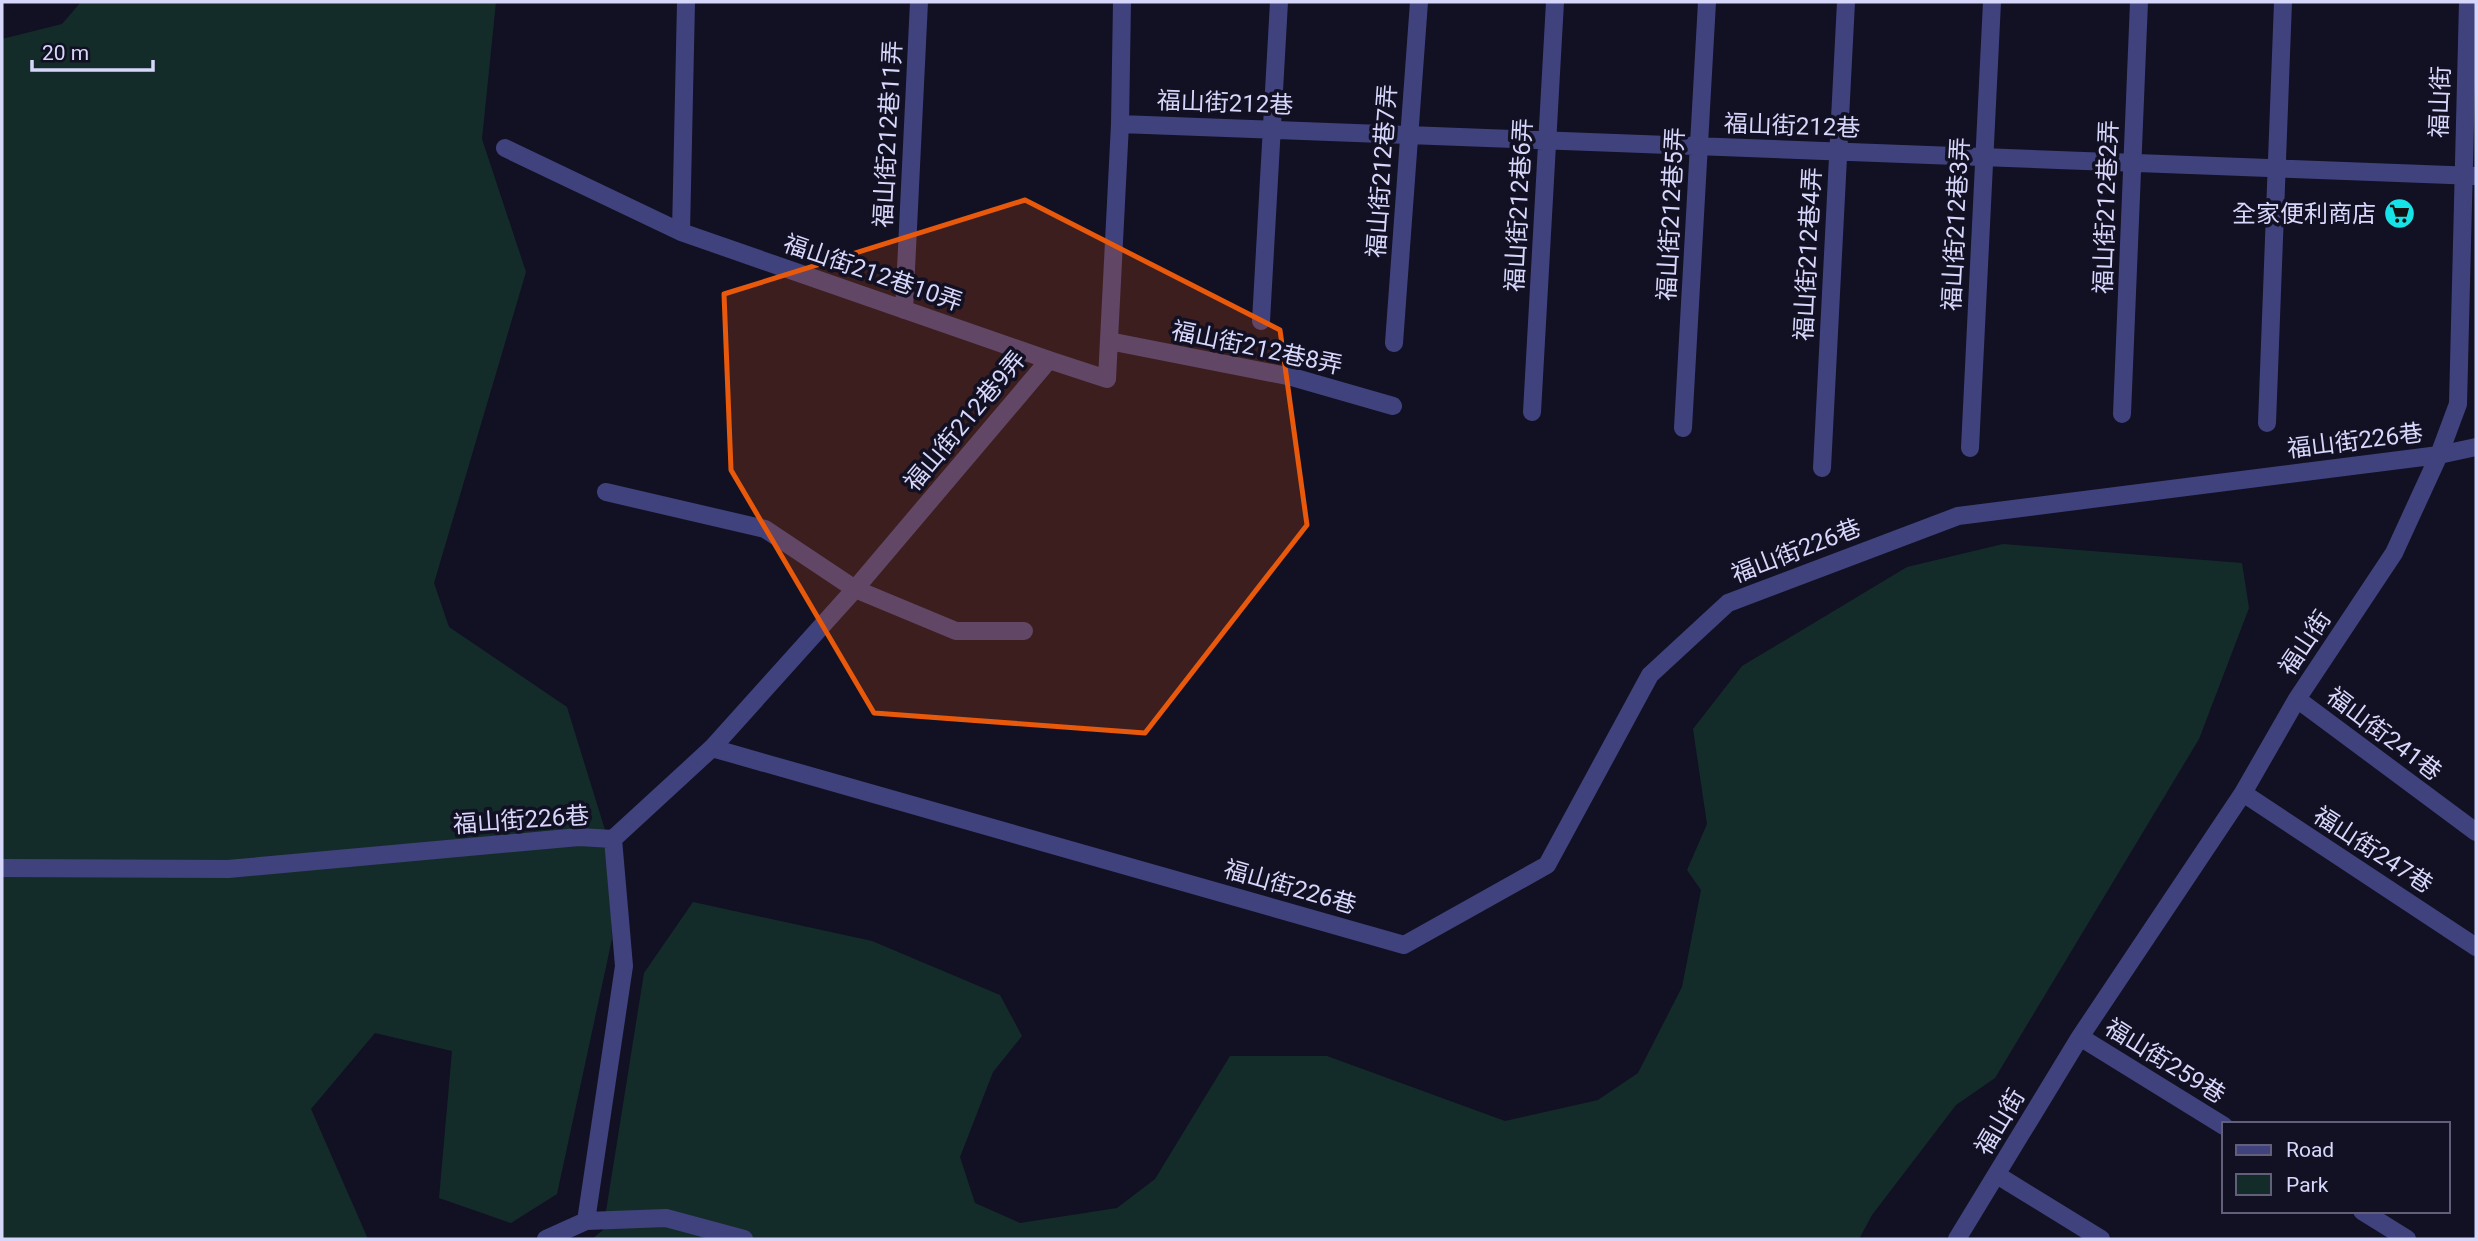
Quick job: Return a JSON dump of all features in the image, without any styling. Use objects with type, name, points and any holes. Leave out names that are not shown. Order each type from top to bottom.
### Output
[{"type":"street","points":[[681,232],[685,2]]},
{"type":"street","name":"福山街212巷11弄","points":[[904,310],[919,2]]},
{"type":"street","name":"福山街212巷9弄","points":[[712,748],[855,589],[1049,360],[1107,379],[1120,124],[1122,2]]},
{"type":"street","name":"福山街212巷8弄","points":[[1261,321],[1279,2]]},
{"type":"street","name":"福山街212巷7弄","points":[[1394,343],[1419,2]]},
{"type":"street","name":"福山街212巷6弄","points":[[1532,412],[1555,2]]},
{"type":"street","name":"福山街212巷5弄","points":[[1683,428],[1707,2]]},
{"type":"street","name":"福山街212巷4弄","points":[[1822,468],[1846,2]]},
{"type":"street","name":"福山街212巷3弄","points":[[1970,448],[1992,2]]},
{"type":"street","name":"福山街212巷2弄","points":[[2122,414],[2139,2]]},
{"type":"street","points":[[2267,423],[2283,2]]},
{"type":"street","name":"福山街","points":[[1957,1239],[2080,1037],[2244,793],[2297,699],[2395,553],[2439,455],[2458,404],[2469,176],[2468,2]]},
{"type":"street","name":"福山街212巷","points":[[1120,124],[2469,176]]},
{"type":"street","name":"福山街212巷10弄","points":[[505,148],[681,232],[1049,360]]},
{"type":"street","name":"福山街212巷8弄","points":[[1109,341],[1292,377],[1394,406]]},
{"type":"street","name":"福山街226巷","points":[[2,868],[228,869],[579,837],[612,839],[712,748],[1404,945],[1547,865],[1650,675],[1728,603],[1958,516],[2439,455],[2476,447]]},
{"type":"street","points":[[606,492],[765,529],[855,589],[956,631],[1024,631]]},
{"type":"street","name":"福山街241巷","points":[[2297,699],[2476,832]]},
{"type":"street","name":"福山街247巷","points":[[2244,793],[2476,947]]},
{"type":"street","points":[[586,1221],[624,966],[612,839]]},
{"type":"street","name":"福山街259巷","points":[[2080,1037],[2222,1125]]},
{"type":"street","points":[[1997,1175],[2101,1239]]},
{"type":"street","points":[[2365,1213],[2407,1239]]},
{"type":"street","points":[[546,1239],[586,1221],[666,1218],[744,1239]]},
{"type":"highlighted area","points":[[1025,200],[1280,330],[1307,525],[1145,733],[874,713],[731,470],[724,294]]},
{"type":"green space","points":[[81,2],[496,2],[482,139],[526,272],[434,583],[449,627],[567,707],[609,843],[612,939],[557,1194],[511,1223],[439,1198],[452,1051],[375,1033],[311,1109],[368,1239],[2,1239],[2,39],[62,24]]},
{"type":"green space","points":[[2003,544],[2242,563],[2249,608],[2199,739],[1995,1078],[1956,1105],[1872,1215],[1859,1239],[592,1239],[603,1230],[644,973],[693,902],[872,941],[1000,995],[1022,1036],[993,1072],[960,1157],[975,1203],[1020,1223],[1117,1208],[1155,1179],[1230,1056],[1327,1056],[1505,1121],[1598,1100],[1638,1073],[1682,987],[1701,890],[1687,870],[1707,824],[1693,729],[1742,666],[1907,567]]},
{"type":"place","name":"全家便利商店","points":[[2399,214]]}]
